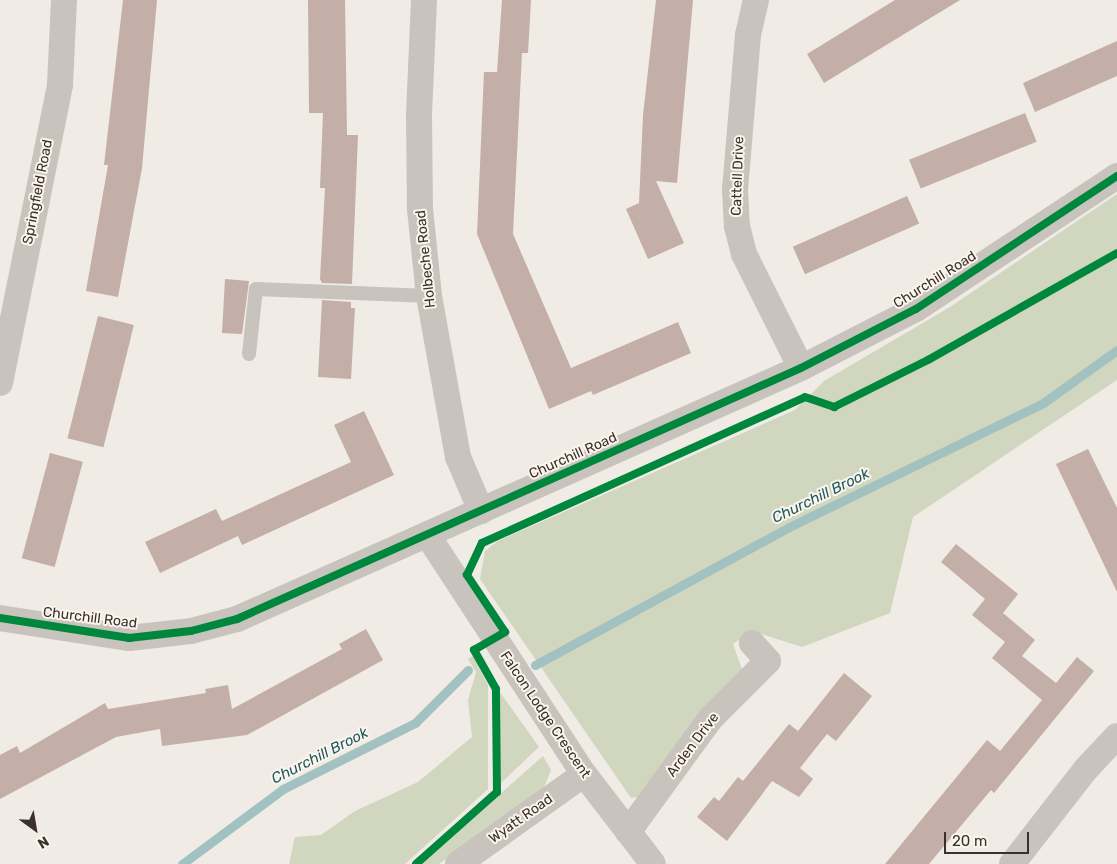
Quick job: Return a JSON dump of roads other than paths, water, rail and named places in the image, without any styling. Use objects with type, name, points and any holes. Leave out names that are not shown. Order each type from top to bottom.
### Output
[{"type":"street","name":"Springfield Road","points":[[0,383],[60,85],[64,0]]},
{"type":"street","name":"Holbeche Road","points":[[424,0],[419,116],[420,209],[429,296],[458,457],[481,511]]},
{"type":"street","name":"Cattell Drive","points":[[756,0],[748,35],[736,190],[737,226],[744,254],[801,368]]},
{"type":"street","name":"Churchill Road","points":[[0,618],[129,638],[191,631],[236,619],[428,536],[801,368],[916,310],[1117,176]]},
{"type":"street","name":"Falcon Lodge Crescent","points":[[428,536],[584,774],[653,864]]},
{"type":"street","name":"Arden Drive","points":[[628,832],[710,719],[768,661],[752,643]]},
{"type":"street","points":[[1012,864],[1086,769],[1117,736]]},
{"type":"street","name":"Wyatt Road","points":[[458,864],[584,774]]},
{"type":"lane","points":[[249,354],[256,289],[429,296]]},
{"type":"waterway","name":"Churchill Brook","points":[[535,665],[789,527],[1043,403],[1117,350]]},
{"type":"waterway","name":"Churchill Brook","points":[[182,864],[283,789],[415,723],[468,670]]}]
